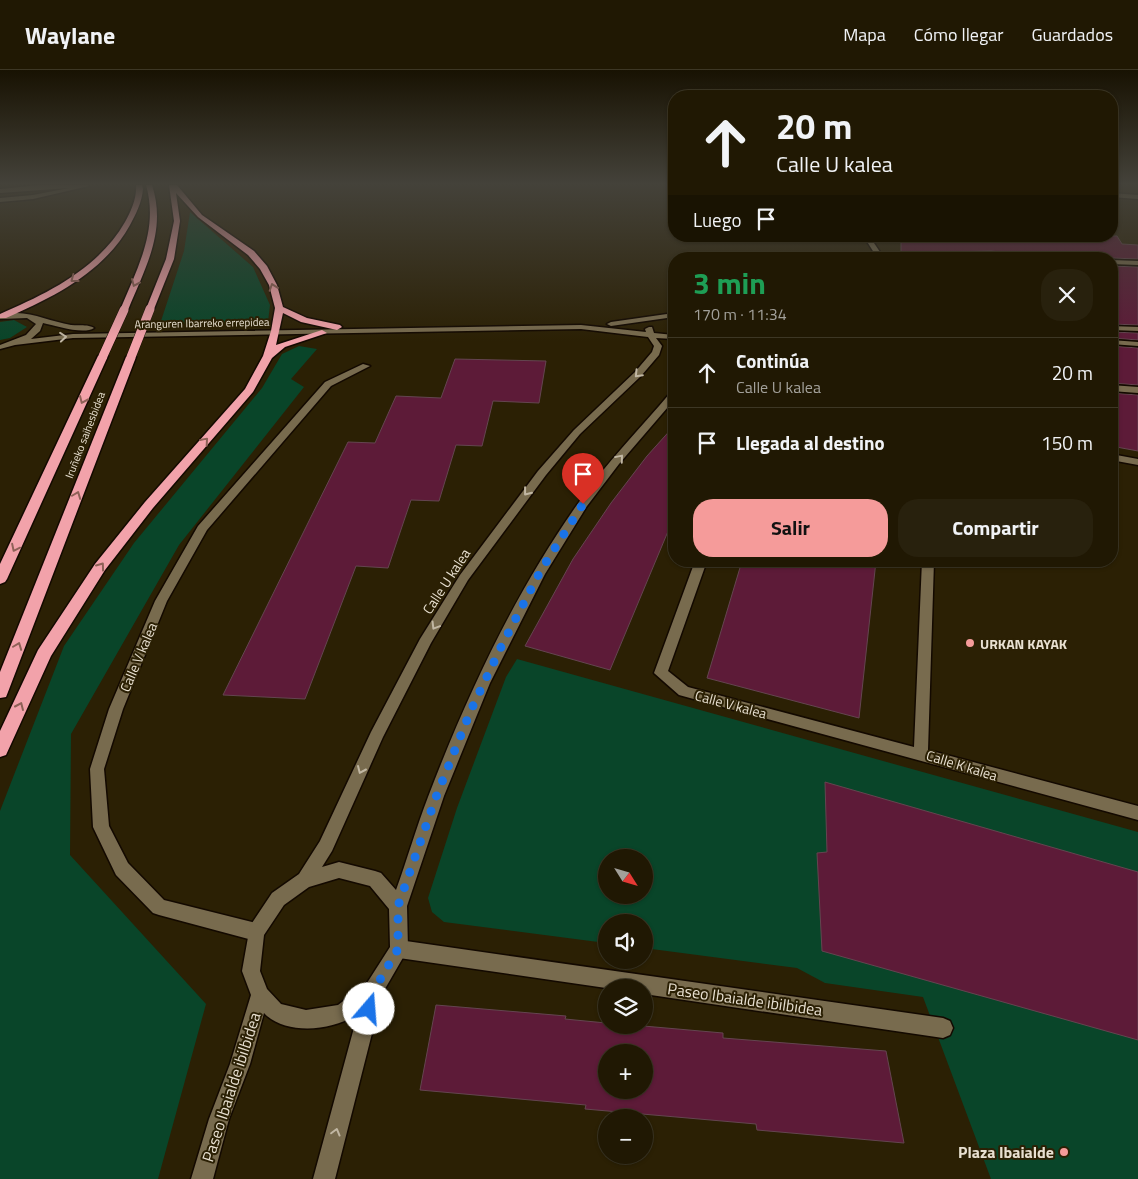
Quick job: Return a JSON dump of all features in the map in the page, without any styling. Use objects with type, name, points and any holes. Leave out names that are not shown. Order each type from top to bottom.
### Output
[{"type":"highway","points":[[1,316],[49,296],[100,259],[117,237]]},
{"type":"highway","name":"Iruñeko saihesbidea","points":[[0,579],[124,310],[149,252],[152,237]]},
{"type":"highway","name":"Iruñeko saihesbidea","points":[[0,692],[170,259],[174,237]]},
{"type":"highway","points":[[0,750],[44,654],[100,567],[149,505],[249,390],[268,356],[279,308],[273,286],[264,268],[251,254],[228,237]]},
{"type":"highway","points":[[279,308],[304,320],[337,328]]},
{"type":"highway","points":[[268,356],[282,345],[322,333]]},
{"type":"street","points":[[1118,263],[1138,264]]},
{"type":"street","name":"Aranguren Ibarreko errepidea","points":[[581,327],[668,315]]},
{"type":"street","name":"Aranguren Ibarreko errepidea","points":[[1,316],[25,316],[71,327],[88,328],[390,329],[581,327],[668,336]]},
{"type":"street","name":"Aranguren Ibarreko errepidea","points":[[650,334],[649,325],[668,316]]},
{"type":"street","points":[[0,347],[33,333],[40,324],[38,320]]},
{"type":"street","name":"Aranguren Ibarreko errepidea","points":[[15,342],[73,336],[165,335],[274,328],[322,333],[390,329]]},
{"type":"street","points":[[1118,329],[1138,330]]},
{"type":"street","name":"Calle U kalea","points":[[305,880],[326,846],[376,736],[421,651],[464,578],[542,473],[578,432],[638,374],[656,353],[658,346],[650,334]]},
{"type":"street","points":[[1118,343],[1138,344]]},
{"type":"street","name":"Calle V kalea","points":[[256,932],[160,907],[122,869],[101,827],[97,769],[116,709],[161,600],[202,528],[328,384],[366,366]]},
{"type":"street","points":[[1118,389],[1138,390]]},
{"type":"street","points":[[324,1179],[374,990],[398,949],[398,906],[436,797],[471,710],[541,570],[583,504],[668,401]]},
{"type":"street","points":[[1118,458],[1138,462]]},
{"type":"street","name":"Calle V kalea","points":[[699,567],[660,673],[684,691],[921,755]]},
{"type":"street","name":"Calle K kalea","points":[[928,567],[921,755],[1134,812]]},
{"type":"street","points":[[374,990],[342,1014],[306,1020],[276,1012],[260,996],[251,971],[256,932],[278,899],[305,880],[339,870],[375,879],[398,906]]},
{"type":"street","name":"Paseo Ibaialde ibilbidea","points":[[398,949],[943,1028]]},
{"type":"street","name":"Paseo Ibaialde ibilbidea","points":[[202,1179],[219,1119],[240,1064],[260,996]]},
{"type":"green space","points":[[186,237],[218,237],[253,267],[270,305],[268,322],[160,324],[184,251]]},
{"type":"green space","points":[[14,320],[27,327],[10,338],[0,340],[0,322]]},
{"type":"green space","points":[[299,346],[317,349],[291,379],[304,387],[179,545],[71,734],[70,855],[206,1004],[158,1179],[0,1179],[0,811],[64,646],[134,543],[262,388],[282,354]]},
{"type":"green space","points":[[517,659],[1138,832],[1138,1179],[991,1179],[923,997],[825,983],[797,968],[653,949],[653,914],[598,914],[598,942],[444,922],[432,912],[428,898],[457,808],[506,677]]},
{"type":"building","points":[[1118,238],[1122,244],[1138,245],[1138,259],[1118,258],[1118,252],[901,252],[901,242],[1118,242]]},
{"type":"building","points":[[1118,266],[1138,267],[1138,325],[1118,324]]},
{"type":"building","points":[[1118,332],[1138,333],[1138,340],[1118,339]]},
{"type":"building","points":[[1118,347],[1138,348],[1138,385],[1118,384]]},
{"type":"building","points":[[455,359],[546,361],[539,403],[493,401],[482,446],[456,445],[439,501],[411,500],[388,568],[356,566],[305,699],[223,695],[348,442],[375,443],[396,396],[441,398]]},
{"type":"building","points":[[1118,394],[1138,395],[1138,451],[1118,447]]},
{"type":"building","points":[[668,433],[668,531],[610,670],[525,646],[573,559],[611,503],[647,456]]},
{"type":"building","points":[[740,567],[875,567],[859,718],[707,678]]},
{"type":"building","points":[[825,782],[1138,872],[1138,1040],[822,951],[817,853],[827,852]]},
{"type":"building","points":[[436,1005],[566,1016],[565,1019],[598,1022],[598,1034],[653,1034],[653,1027],[723,1033],[723,1038],[886,1051],[904,1143],[757,1130],[756,1124],[653,1115],[653,1109],[585,1109],[586,1105],[420,1090]]},
{"type":"place","name":"URKAN KAYAK","points":[[970,643]]},
{"type":"place","name":"Plaza Ibaialde","points":[[1064,1152]]},
{"type":"route","points":[[369,1009],[374,990],[398,949],[398,906],[436,797],[471,710],[541,570],[583,504]]}]
